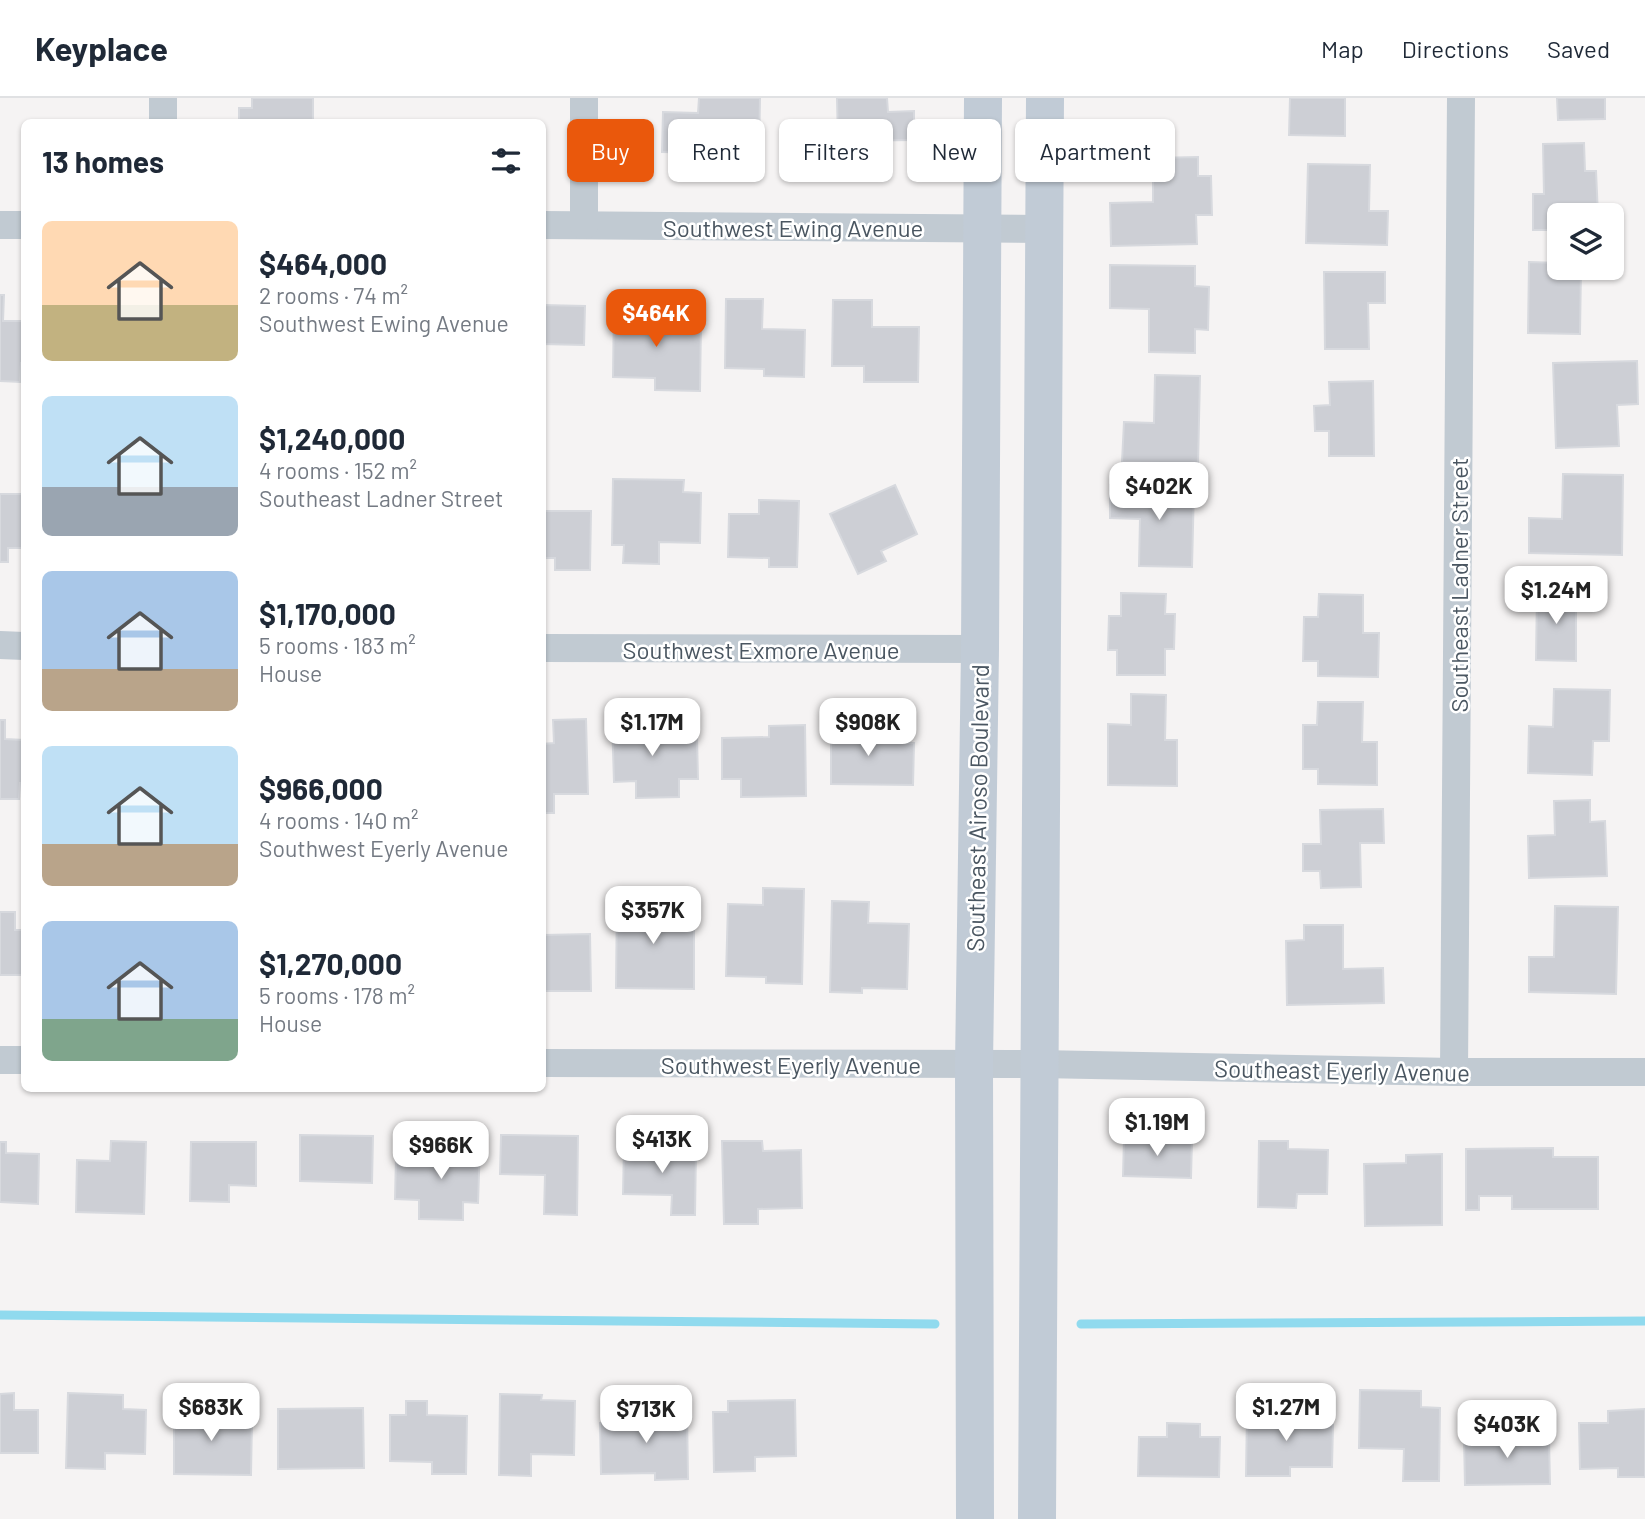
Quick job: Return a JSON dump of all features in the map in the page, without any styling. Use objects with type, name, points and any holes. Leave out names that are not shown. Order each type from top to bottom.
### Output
[{"type":"main road","name":"Southeast Airoso Boulevard","points":[[975,1519],[974,1065],[983,98]]},
{"type":"main road","points":[[1037,1519],[1045,98]]},
{"type":"street","points":[[163,98],[163,119]]},
{"type":"street","points":[[584,98],[584,225]]},
{"type":"street","name":"Southeast Ladner Street","points":[[1454,1072],[1461,98]]},
{"type":"street","points":[[0,225],[21,225]]},
{"type":"street","name":"Southwest Ewing Avenue","points":[[546,225],[1044,229]]},
{"type":"street","points":[[0,646],[21,646]]},
{"type":"street","name":"Southwest Exmore Avenue","points":[[546,648],[979,649]]},
{"type":"street","points":[[0,1060],[21,1060]]},
{"type":"street","name":"Southwest Eyerly Avenue","points":[[546,1063],[1039,1065]]},
{"type":"street","name":"Southeast Eyerly Avenue","points":[[1039,1065],[1454,1072],[1645,1072]]},
{"type":"building","points":[[252,98],[313,98],[313,119],[239,119],[239,108],[252,108]]},
{"type":"building","points":[[699,98],[760,98],[760,119],[668,119],[668,152],[662,152],[663,112],[698,113]]},
{"type":"building","points":[[837,98],[887,98],[888,112],[914,111],[914,119],[907,119],[907,140],[893,140],[893,119],[837,119]]},
{"type":"building","points":[[1290,98],[1345,98],[1345,136],[1289,135]]},
{"type":"building","points":[[1557,98],[1605,98],[1605,119],[1558,120]]},
{"type":"building","points":[[1584,143],[1585,171],[1596,171],[1597,203],[1547,203],[1547,230],[1533,230],[1533,194],[1544,194],[1543,144]]},
{"type":"building","points":[[1198,157],[1198,176],[1211,176],[1212,215],[1196,215],[1197,244],[1111,246],[1110,203],[1153,202],[1153,182],[1175,182],[1175,158]]},
{"type":"building","points":[[1308,164],[1370,165],[1369,211],[1388,211],[1387,245],[1306,243]]},
{"type":"building","points":[[1529,262],[1547,263],[1547,280],[1581,280],[1580,334],[1528,333]]},
{"type":"building","points":[[1110,265],[1195,266],[1195,286],[1209,287],[1208,330],[1195,329],[1195,353],[1149,352],[1149,309],[1110,308]]},
{"type":"building","points":[[1324,272],[1385,272],[1385,303],[1368,303],[1369,349],[1325,349]]},
{"type":"building","points":[[0,295],[4,295],[3,321],[21,321],[21,363],[20,382],[0,381]]},
{"type":"building","points":[[726,299],[763,299],[762,329],[805,330],[804,377],[764,376],[764,369],[725,368]]},
{"type":"building","points":[[833,300],[872,300],[872,327],[919,327],[918,382],[864,382],[864,366],[832,366]]},
{"type":"building","points":[[614,303],[650,303],[649,321],[701,321],[700,391],[655,390],[655,378],[613,377]]},
{"type":"building","points":[[546,305],[585,306],[584,345],[546,344]]},
{"type":"building","points":[[1637,361],[1638,404],[1617,405],[1619,446],[1556,448],[1553,363]]},
{"type":"building","points":[[1155,375],[1200,376],[1198,464],[1122,462],[1124,422],[1154,423]]},
{"type":"building","points":[[1373,381],[1374,456],[1329,456],[1329,431],[1315,431],[1314,406],[1330,405],[1329,382]]},
{"type":"building","points":[[1563,474],[1623,475],[1622,555],[1529,553],[1529,518],[1562,519]]},
{"type":"building","points":[[613,479],[684,480],[683,492],[701,493],[700,543],[659,542],[659,564],[623,563],[624,545],[612,545]]},
{"type":"building","points":[[895,485],[917,534],[881,551],[886,561],[858,574],[830,514]]},
{"type":"building","points":[[1110,485],[1194,487],[1192,567],[1139,566],[1140,519],[1110,518]]},
{"type":"building","points":[[0,494],[21,494],[21,548],[8,548],[8,562],[0,562]]},
{"type":"building","points":[[759,500],[799,501],[797,567],[769,567],[769,558],[728,557],[729,514],[759,514]]},
{"type":"building","points":[[546,511],[591,511],[590,570],[555,570],[555,558],[546,558]]},
{"type":"building","points":[[1537,591],[1576,592],[1576,661],[1536,660]]},
{"type":"building","points":[[1121,593],[1166,594],[1165,614],[1175,614],[1174,649],[1165,649],[1165,675],[1117,675],[1117,650],[1108,650],[1109,616],[1121,616]]},
{"type":"building","points":[[1319,594],[1363,595],[1363,633],[1379,633],[1378,677],[1318,676],[1318,661],[1303,661],[1304,617],[1318,617]]},
{"type":"building","points":[[1554,689],[1610,690],[1609,741],[1593,741],[1592,775],[1528,773],[1529,726],[1553,727]]},
{"type":"building","points":[[1131,694],[1166,695],[1165,740],[1177,740],[1177,786],[1108,785],[1108,724],[1131,725]]},
{"type":"building","points":[[1318,702],[1363,702],[1362,742],[1377,742],[1377,785],[1318,784],[1318,769],[1303,769],[1303,725],[1317,725]]},
{"type":"building","points":[[656,717],[656,737],[697,737],[698,779],[679,779],[679,797],[636,798],[636,781],[614,782],[612,718]]},
{"type":"building","points":[[586,719],[588,794],[554,794],[554,813],[546,813],[546,744],[554,743],[553,720]]},
{"type":"building","points":[[831,719],[864,720],[864,743],[914,743],[913,785],[831,784]]},
{"type":"building","points":[[0,720],[5,720],[5,739],[21,740],[21,783],[19,799],[0,799]]},
{"type":"building","points":[[805,725],[806,796],[741,797],[741,779],[722,779],[722,738],[769,737],[769,726]]},
{"type":"building","points":[[1590,800],[1590,822],[1605,821],[1607,876],[1529,878],[1528,836],[1555,835],[1554,801]]},
{"type":"building","points":[[1383,809],[1384,843],[1360,843],[1361,887],[1321,888],[1320,871],[1303,871],[1303,844],[1321,844],[1320,810]]},
{"type":"building","points":[[763,888],[804,889],[802,984],[766,983],[766,977],[726,976],[728,904],[763,905]]},
{"type":"building","points":[[617,896],[656,896],[656,915],[694,915],[694,989],[616,988]]},
{"type":"building","points":[[832,901],[869,902],[868,923],[909,924],[907,989],[862,988],[862,993],[830,992]]},
{"type":"building","points":[[1555,906],[1618,907],[1616,994],[1529,992],[1529,957],[1554,957]]},
{"type":"building","points":[[0,912],[15,912],[15,930],[21,930],[21,975],[0,975]]},
{"type":"building","points":[[1304,925],[1343,925],[1343,969],[1383,968],[1384,1003],[1287,1005],[1286,941],[1304,940]]},
{"type":"building","points":[[590,934],[591,991],[546,991],[546,935]]},
{"type":"building","points":[[300,1135],[373,1136],[372,1183],[300,1181]]},
{"type":"building","points":[[501,1135],[578,1136],[577,1215],[544,1214],[545,1175],[500,1174]]},
{"type":"building","points":[[1124,1138],[1192,1140],[1191,1178],[1123,1176]]},
{"type":"building","points":[[111,1141],[146,1142],[144,1214],[76,1212],[77,1160],[110,1161]]},
{"type":"building","points":[[722,1141],[762,1141],[763,1151],[801,1150],[802,1208],[758,1209],[758,1224],[724,1224]]},
{"type":"building","points":[[1259,1141],[1288,1141],[1288,1149],[1328,1150],[1327,1194],[1297,1194],[1296,1208],[1258,1207]]},
{"type":"building","points":[[0,1142],[6,1142],[6,1153],[39,1154],[38,1204],[0,1202]]},
{"type":"building","points":[[191,1142],[256,1142],[256,1186],[229,1185],[229,1202],[190,1201]]},
{"type":"building","points":[[435,1143],[480,1144],[478,1203],[463,1202],[463,1220],[419,1219],[419,1200],[395,1199],[396,1157],[435,1158]]},
{"type":"building","points":[[624,1146],[696,1149],[695,1215],[671,1215],[672,1195],[623,1194]]},
{"type":"building","points":[[1553,1148],[1553,1157],[1598,1157],[1598,1209],[1512,1209],[1512,1196],[1479,1196],[1479,1210],[1466,1210],[1466,1149]]},
{"type":"building","points":[[1442,1154],[1442,1225],[1365,1226],[1364,1164],[1406,1163],[1406,1155]]},
{"type":"building","points":[[1360,1390],[1421,1391],[1421,1407],[1440,1408],[1439,1481],[1403,1481],[1404,1449],[1359,1448]]},
{"type":"building","points":[[14,1393],[14,1410],[38,1410],[38,1453],[0,1453],[0,1394]]},
{"type":"building","points":[[68,1393],[123,1395],[123,1409],[146,1410],[145,1454],[105,1453],[105,1469],[66,1468]]},
{"type":"building","points":[[500,1394],[542,1395],[541,1400],[575,1401],[574,1455],[531,1454],[531,1476],[499,1475]]},
{"type":"building","points":[[795,1400],[796,1456],[755,1457],[755,1471],[714,1472],[713,1412],[728,1412],[728,1401]]},
{"type":"building","points":[[406,1401],[427,1401],[427,1415],[467,1416],[466,1474],[432,1474],[432,1462],[390,1461],[390,1415],[406,1415]]},
{"type":"building","points":[[174,1408],[224,1409],[224,1420],[252,1420],[251,1475],[174,1474]]},
{"type":"building","points":[[363,1408],[364,1468],[278,1469],[278,1409]]},
{"type":"building","points":[[1645,1409],[1645,1477],[1618,1477],[1618,1468],[1580,1469],[1579,1423],[1608,1423],[1608,1411]]},
{"type":"building","points":[[687,1411],[688,1479],[655,1480],[655,1473],[601,1474],[600,1423],[616,1423],[616,1412]]},
{"type":"building","points":[[1247,1412],[1316,1413],[1316,1425],[1333,1425],[1332,1467],[1290,1467],[1290,1476],[1246,1476]]},
{"type":"building","points":[[1167,1423],[1200,1424],[1200,1437],[1220,1437],[1219,1477],[1138,1476],[1139,1437],[1167,1437]]},
{"type":"building","points":[[1507,1427],[1523,1427],[1523,1439],[1549,1438],[1550,1484],[1465,1485],[1464,1438],[1507,1438]]},
{"type":"waterway","points":[[0,1315],[935,1324]]},
{"type":"waterway","points":[[1081,1324],[1645,1321]]}]
